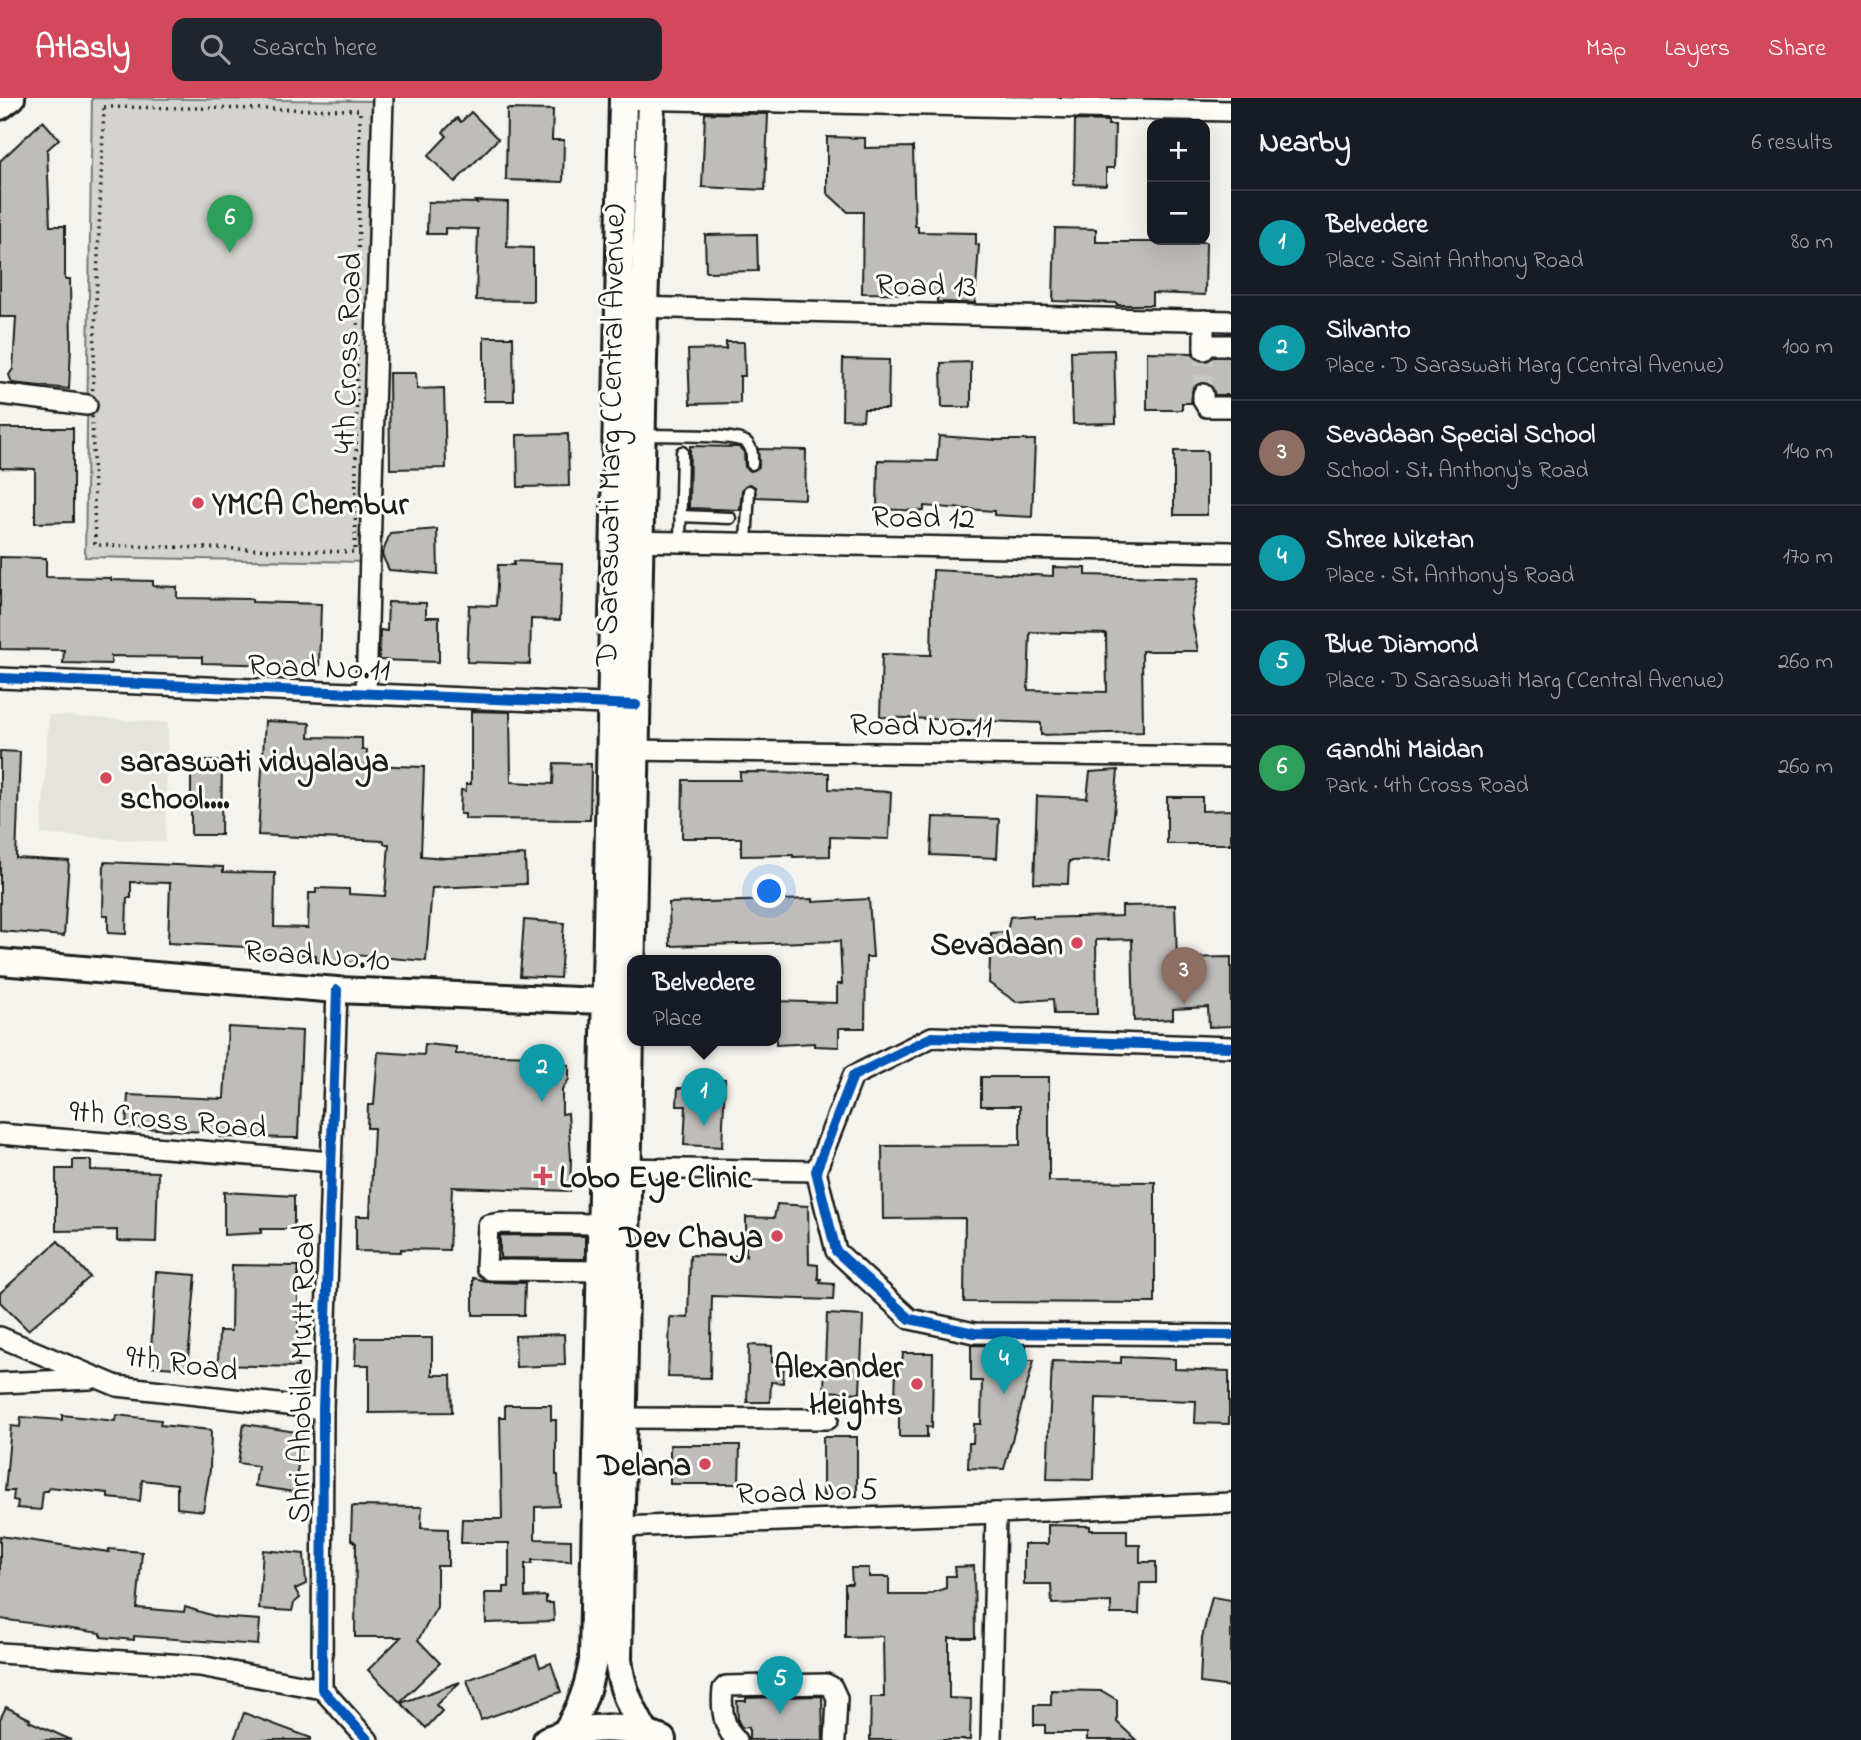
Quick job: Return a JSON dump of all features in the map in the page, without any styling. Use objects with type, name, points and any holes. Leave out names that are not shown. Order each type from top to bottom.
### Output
[{"type":"main road","name":"D Saraswati Marg (Central Avenue)","points":[[623,98],[632,307],[642,435],[627,541]]},
{"type":"main road","name":"D Saraswati Marg (Central Avenue)","points":[[651,99],[632,307],[615,1168],[621,1418],[618,1659],[628,1703],[654,1736]]},
{"type":"main road","name":"D Saraswati Marg (Central Avenue)","points":[[556,1736],[579,1712],[589,1686],[593,1661],[601,1224],[615,1168]]},
{"type":"main road","points":[[556,1736],[605,1727],[654,1736]]},
{"type":"street","points":[[0,107],[12,98]]},
{"type":"street","name":"4th Cross Road","points":[[366,694],[383,98]]},
{"type":"street","points":[[623,98],[1231,111]]},
{"type":"street","name":"Road 13","points":[[632,307],[1231,321]]},
{"type":"street","points":[[1204,320],[1204,347],[1231,345]]},
{"type":"street","points":[[0,394],[87,405]]},
{"type":"street","points":[[1203,394],[1207,407],[1231,407]]},
{"type":"street","name":"Road 12","points":[[627,541],[1231,552]]},
{"type":"street","name":"Road No.11","points":[[0,678],[624,705]]},
{"type":"street","name":"Road No.11","points":[[623,750],[1231,757]]},
{"type":"street","name":"Road No.10","points":[[0,962],[337,990],[618,1002]]},
{"type":"street","name":"Shri Ahobila Mutt Road","points":[[322,1689],[323,1409],[337,990]]},
{"type":"street","points":[[1231,1047],[932,1037],[853,1076],[816,1171],[836,1251],[910,1319],[974,1333],[1231,1335]]},
{"type":"street","name":"9th Cross Road","points":[[0,1134],[331,1162]]},
{"type":"street","points":[[615,1168],[816,1171]]},
{"type":"street","points":[[601,1224],[500,1223],[488,1225],[486,1233],[486,1267],[490,1270],[601,1271]]},
{"type":"street","name":"9th Road","points":[[0,1337],[117,1386],[323,1409]]},
{"type":"street","points":[[0,1382],[97,1378]]},
{"type":"street","points":[[621,1418],[828,1419]]},
{"type":"street","name":"Road No 5","points":[[620,1527],[1231,1503]]},
{"type":"street","points":[[991,1740],[996,1513]]},
{"type":"street","points":[[0,1653],[200,1666],[322,1689],[368,1740]]},
{"type":"street","points":[[736,1740],[725,1724],[722,1697],[726,1686],[799,1684],[826,1684],[832,1687],[837,1698],[835,1740]]},
{"type":"lane","points":[[642,435],[730,438],[746,442],[752,449],[752,464]]},
{"type":"lane","points":[[680,541],[682,452]]},
{"type":"lane","points":[[746,543],[749,491]]},
{"type":"lane","points":[[680,516],[730,518]]},
{"type":"path","points":[[104,107],[360,110],[355,552],[95,545],[92,405],[104,107]]},
{"type":"shaded area","points":[[92,98],[373,101],[365,562],[85,557]]},
{"type":"shaded area","name":"saraswati vidyalaya school....","points":[[49,715],[168,723],[165,842],[41,834]]},
{"type":"building","points":[[507,109],[553,110],[552,140],[564,140],[563,182],[506,180]]},
{"type":"building","points":[[471,112],[498,139],[455,182],[428,156],[447,136],[443,132],[457,118],[461,122]]},
{"type":"building","points":[[705,113],[768,114],[765,190],[702,187]]},
{"type":"building","points":[[1075,120],[1108,121],[1108,125],[1115,125],[1114,168],[1106,168],[1106,185],[1074,184]]},
{"type":"building","points":[[43,121],[59,139],[47,150],[50,226],[65,226],[65,279],[70,279],[69,389],[12,383],[9,375],[13,369],[16,317],[0,317],[0,161]]},
{"type":"building","points":[[827,137],[865,138],[865,148],[913,147],[915,226],[918,226],[918,232],[976,233],[976,245],[979,245],[975,303],[937,302],[937,294],[862,293],[863,212],[848,212],[827,193]]},
{"type":"building","points":[[475,201],[508,202],[507,247],[533,248],[533,301],[476,300],[478,229],[445,228],[445,234],[427,234],[428,202],[477,203]]},
{"type":"building","points":[[1055,228],[1096,229],[1096,242],[1206,245],[1205,295],[1152,293],[1152,305],[1053,301]]},
{"type":"building","points":[[757,234],[758,271],[706,272],[705,235]]},
{"type":"building","points":[[484,337],[513,337],[514,401],[484,401]]},
{"type":"building","points":[[726,342],[744,342],[745,376],[740,376],[740,403],[690,404],[688,350],[726,349]]},
{"type":"building","points":[[1114,350],[1116,423],[1073,424],[1071,351]]},
{"type":"building","points":[[1147,352],[1192,353],[1197,360],[1203,362],[1214,357],[1231,357],[1231,395],[1215,395],[1210,384],[1202,382],[1193,387],[1191,403],[1182,403],[1182,410],[1147,410]]},
{"type":"building","points":[[843,359],[889,360],[888,409],[864,409],[863,420],[842,419]]},
{"type":"building","points":[[971,362],[971,407],[942,407],[941,363]]},
{"type":"building","points":[[389,373],[416,373],[417,389],[444,388],[446,468],[390,469]]},
{"type":"building","points":[[0,428],[73,428],[73,522],[35,523],[35,469],[0,468]]},
{"type":"building","points":[[568,434],[569,486],[518,487],[517,435]]},
{"type":"building","points":[[939,436],[1035,440],[1032,517],[994,515],[994,511],[924,506],[924,511],[877,509],[878,460],[937,461]]},
{"type":"building","points":[[690,446],[739,447],[744,452],[745,467],[751,471],[759,467],[758,449],[806,450],[805,499],[756,497],[755,487],[749,484],[742,490],[740,510],[689,508]]},
{"type":"building","points":[[1174,451],[1207,451],[1207,515],[1174,515]]},
{"type":"building","points":[[437,529],[438,574],[389,570],[382,555],[390,533]]},
{"type":"building","points":[[0,557],[46,558],[46,577],[153,581],[153,586],[177,587],[177,598],[252,599],[252,602],[321,604],[319,666],[202,663],[202,657],[111,656],[111,664],[63,663],[64,650],[0,649]]},
{"type":"building","points":[[514,561],[562,563],[560,620],[531,619],[530,664],[467,662],[469,605],[496,606],[498,565],[514,565]]},
{"type":"building","points":[[1053,567],[1086,568],[1086,575],[1199,578],[1191,614],[1198,651],[1142,651],[1143,732],[1041,735],[1041,723],[880,717],[882,654],[931,655],[933,570],[1053,576]],"holes":[[[1030,632],[1106,634],[1107,692],[1028,690]]]},
{"type":"building","points":[[388,602],[426,603],[426,617],[439,617],[439,662],[379,660],[380,630],[387,631]]},
{"type":"building","points":[[471,711],[510,712],[511,782],[553,784],[554,763],[591,764],[590,820],[465,819],[465,814],[460,814],[461,790],[466,791],[466,784],[471,784]]},
{"type":"building","points":[[265,721],[310,723],[309,737],[362,738],[362,750],[367,750],[366,765],[424,767],[421,856],[445,858],[525,855],[526,884],[432,888],[426,961],[355,955],[354,963],[316,962],[316,955],[246,952],[246,947],[168,943],[170,883],[131,882],[131,898],[127,898],[126,934],[108,933],[108,915],[103,915],[104,862],[223,867],[223,872],[275,873],[274,927],[308,928],[309,893],[316,893],[316,888],[349,889],[349,894],[385,896],[389,844],[384,844],[384,841],[258,835]]},
{"type":"building","points":[[0,751],[20,752],[16,858],[69,861],[64,936],[0,931]]},
{"type":"building","points":[[191,761],[222,761],[221,835],[191,835]]},
{"type":"building","points":[[1118,770],[1110,860],[1069,861],[1068,884],[1034,883],[1037,796],[1087,798],[1090,772]]},
{"type":"building","points":[[740,772],[829,773],[829,789],[891,792],[889,839],[830,837],[830,856],[793,857],[741,856],[741,838],[682,838],[683,780],[740,780]]},
{"type":"building","points":[[1167,797],[1202,797],[1202,811],[1231,810],[1231,844],[1167,844]]},
{"type":"building","points":[[933,817],[999,819],[997,858],[931,855]]},
{"type":"building","points":[[869,899],[873,957],[866,957],[865,1028],[839,1028],[839,1047],[814,1046],[814,1043],[781,1045],[781,1001],[837,1003],[837,984],[842,984],[840,941],[670,946],[669,903]]},
{"type":"building","points":[[1175,905],[1177,958],[1231,957],[1231,1026],[1209,1027],[1208,1007],[1173,1009],[1173,1019],[1134,1021],[1132,939],[1096,940],[1097,1014],[1054,1014],[1053,999],[1016,1002],[989,983],[991,933],[1007,932],[1010,917],[1122,916],[1122,906]]},
{"type":"building","points":[[524,920],[564,923],[560,978],[520,976]]},
{"type":"building","points":[[228,1027],[302,1031],[298,1138],[220,1137],[220,1133],[126,1127],[128,1095],[224,1099]]},
{"type":"building","points":[[425,1044],[456,1047],[456,1054],[538,1056],[539,1060],[553,1059],[555,1064],[569,1065],[569,1079],[562,1090],[562,1114],[568,1113],[570,1191],[452,1187],[449,1250],[356,1251],[356,1216],[370,1216],[374,1128],[367,1128],[368,1105],[374,1105],[378,1052],[424,1055]]},
{"type":"building","points":[[687,1077],[725,1079],[722,1147],[684,1145],[686,1106],[677,1106],[678,1088],[686,1088]]},
{"type":"building","points":[[981,1077],[1049,1077],[1049,1181],[1155,1182],[1155,1303],[964,1302],[965,1218],[883,1219],[882,1146],[1020,1145],[1020,1106],[981,1106]]},
{"type":"building","points":[[73,1160],[91,1160],[91,1170],[158,1172],[156,1242],[117,1241],[117,1230],[56,1231],[56,1169],[73,1169]]},
{"type":"building","points":[[224,1192],[294,1196],[294,1229],[261,1229],[261,1233],[224,1235]]},
{"type":"building","points":[[777,1204],[808,1206],[809,1264],[818,1265],[820,1283],[834,1284],[833,1300],[712,1296],[710,1378],[668,1377],[670,1317],[688,1318],[690,1255],[746,1256],[746,1217],[774,1218]]},
{"type":"building","points":[[500,1235],[585,1236],[585,1259],[500,1258]]},
{"type":"building","points":[[58,1241],[90,1277],[28,1330],[0,1302],[0,1293]]},
{"type":"building","points":[[232,1265],[298,1266],[298,1367],[218,1365],[219,1331],[231,1331]]},
{"type":"building","points":[[156,1272],[196,1275],[187,1369],[150,1366]]},
{"type":"building","points":[[473,1278],[490,1282],[525,1283],[524,1315],[473,1315]]},
{"type":"building","points":[[827,1314],[863,1316],[860,1393],[824,1391]]},
{"type":"building","points":[[564,1334],[565,1365],[516,1367],[515,1336]]},
{"type":"building","points":[[356,1338],[432,1338],[432,1375],[451,1375],[452,1412],[369,1413],[369,1365],[355,1365]]},
{"type":"building","points":[[749,1345],[772,1346],[772,1362],[784,1362],[783,1383],[771,1382],[770,1402],[747,1402]]},
{"type":"building","points":[[971,1345],[1026,1346],[1026,1360],[1034,1360],[1004,1469],[968,1468],[969,1443],[973,1443],[974,1424],[981,1424],[982,1381],[971,1381]]},
{"type":"building","name":"Alexander Heights","points":[[903,1353],[933,1353],[932,1428],[927,1426],[927,1437],[899,1437],[899,1402],[895,1402],[896,1366],[902,1366]]},
{"type":"building","points":[[1121,1357],[1175,1359],[1175,1369],[1229,1371],[1229,1424],[1195,1423],[1196,1401],[1096,1398],[1094,1480],[1047,1479],[1052,1361],[1121,1363]]},
{"type":"building","points":[[505,1405],[551,1405],[551,1420],[556,1420],[559,1506],[535,1507],[535,1539],[571,1540],[571,1561],[532,1560],[532,1564],[525,1564],[525,1597],[546,1596],[546,1603],[553,1603],[554,1621],[486,1623],[485,1593],[504,1593],[504,1587],[509,1587],[509,1543],[461,1543],[462,1519],[502,1519],[500,1417],[505,1417]]},
{"type":"building","points":[[62,1415],[115,1421],[116,1415],[161,1420],[160,1425],[211,1430],[210,1470],[203,1511],[177,1508],[177,1484],[142,1480],[140,1501],[108,1498],[108,1493],[49,1487],[48,1491],[43,1491],[41,1510],[17,1508],[18,1501],[13,1500],[14,1491],[5,1491],[11,1426],[20,1427],[21,1417],[62,1420]]},
{"type":"building","points":[[244,1424],[303,1433],[294,1492],[255,1486],[258,1466],[238,1463]]},
{"type":"building","points":[[823,1437],[857,1437],[857,1496],[823,1496]]},
{"type":"building","name":"Delana","points":[[670,1445],[740,1445],[739,1484],[670,1484]]},
{"type":"building","points":[[352,1506],[422,1507],[421,1528],[448,1529],[448,1566],[437,1566],[437,1607],[418,1640],[440,1663],[400,1702],[368,1670],[401,1637],[355,1637],[356,1543],[351,1539]]},
{"type":"building","points":[[1048,1525],[1090,1526],[1090,1530],[1127,1530],[1127,1545],[1140,1545],[1140,1562],[1156,1562],[1156,1583],[1140,1583],[1139,1614],[1111,1614],[1111,1602],[1052,1604],[1051,1584],[1024,1584],[1024,1544],[1048,1544]]},
{"type":"building","points":[[0,1536],[109,1552],[109,1549],[142,1552],[137,1608],[184,1612],[185,1607],[217,1617],[260,1620],[258,1645],[134,1636],[134,1640],[101,1637],[101,1633],[0,1619]]},
{"type":"building","points":[[263,1550],[304,1554],[306,1584],[295,1589],[300,1598],[294,1603],[292,1611],[259,1609]]},
{"type":"building","points":[[974,1566],[975,1638],[949,1638],[949,1698],[971,1699],[970,1740],[870,1740],[871,1697],[884,1697],[883,1636],[845,1637],[845,1584],[852,1584],[851,1568],[869,1568],[869,1577],[889,1577],[889,1595],[926,1595],[946,1588],[946,1576],[956,1576],[955,1567]]},
{"type":"building","points":[[1212,1597],[1231,1600],[1231,1687],[1200,1683],[1202,1638]]},
{"type":"building","points":[[536,1655],[540,1667],[551,1663],[561,1692],[481,1720],[467,1680]]},
{"type":"building","points":[[460,1682],[436,1705],[442,1711],[426,1728],[401,1703]]},
{"type":"building","points":[[1051,1690],[1102,1691],[1117,1700],[1117,1722],[1136,1740],[1087,1740],[1087,1733],[1045,1733],[1045,1725],[1034,1725],[1034,1705],[1051,1705]]},
{"type":"building","points":[[822,1696],[823,1740],[749,1740],[749,1727],[742,1728],[738,1721],[737,1701],[746,1701],[746,1698]]},
{"type":"building","points":[[6,1707],[71,1740],[0,1740],[0,1719]]},
{"type":"building","points":[[244,1713],[311,1738],[311,1740],[234,1740]]},
{"type":"tunnel","points":[[1203,394],[1204,350]]},
{"type":"cycle path","points":[[0,678],[636,705]]},
{"type":"cycle path","points":[[337,990],[323,1409],[322,1689],[368,1740]]},
{"type":"cycle path","points":[[1231,1047],[932,1037],[853,1076],[816,1171],[836,1251],[910,1319],[974,1333],[1231,1335]]},
{"type":"place","name":"Gandhi Maidan","points":[[230,253]]},
{"type":"place","name":"YMCA Chembur","points":[[198,503]]},
{"type":"place","name":"saraswati vidyalaya school....","points":[[106,778]]},
{"type":"place","name":"Sevadaan","points":[[1077,943]]},
{"type":"place","name":"Sevadaan Special School","points":[[1184,1005]]},
{"type":"place","name":"Silvanto","points":[[542,1102]]},
{"type":"place","name":"Belvedere","points":[[704,1126]]},
{"type":"place","name":"Lobo Eye Clinic","points":[[543,1176]]},
{"type":"place","name":"Dev Chaya","points":[[777,1236]]},
{"type":"place","name":"Alexander Heights","points":[[917,1384]]},
{"type":"place","name":"Shree Niketan","points":[[1004,1394]]},
{"type":"place","name":"Delana","points":[[705,1464]]},
{"type":"place","name":"Blue Diamond","points":[[780,1714]]}]
